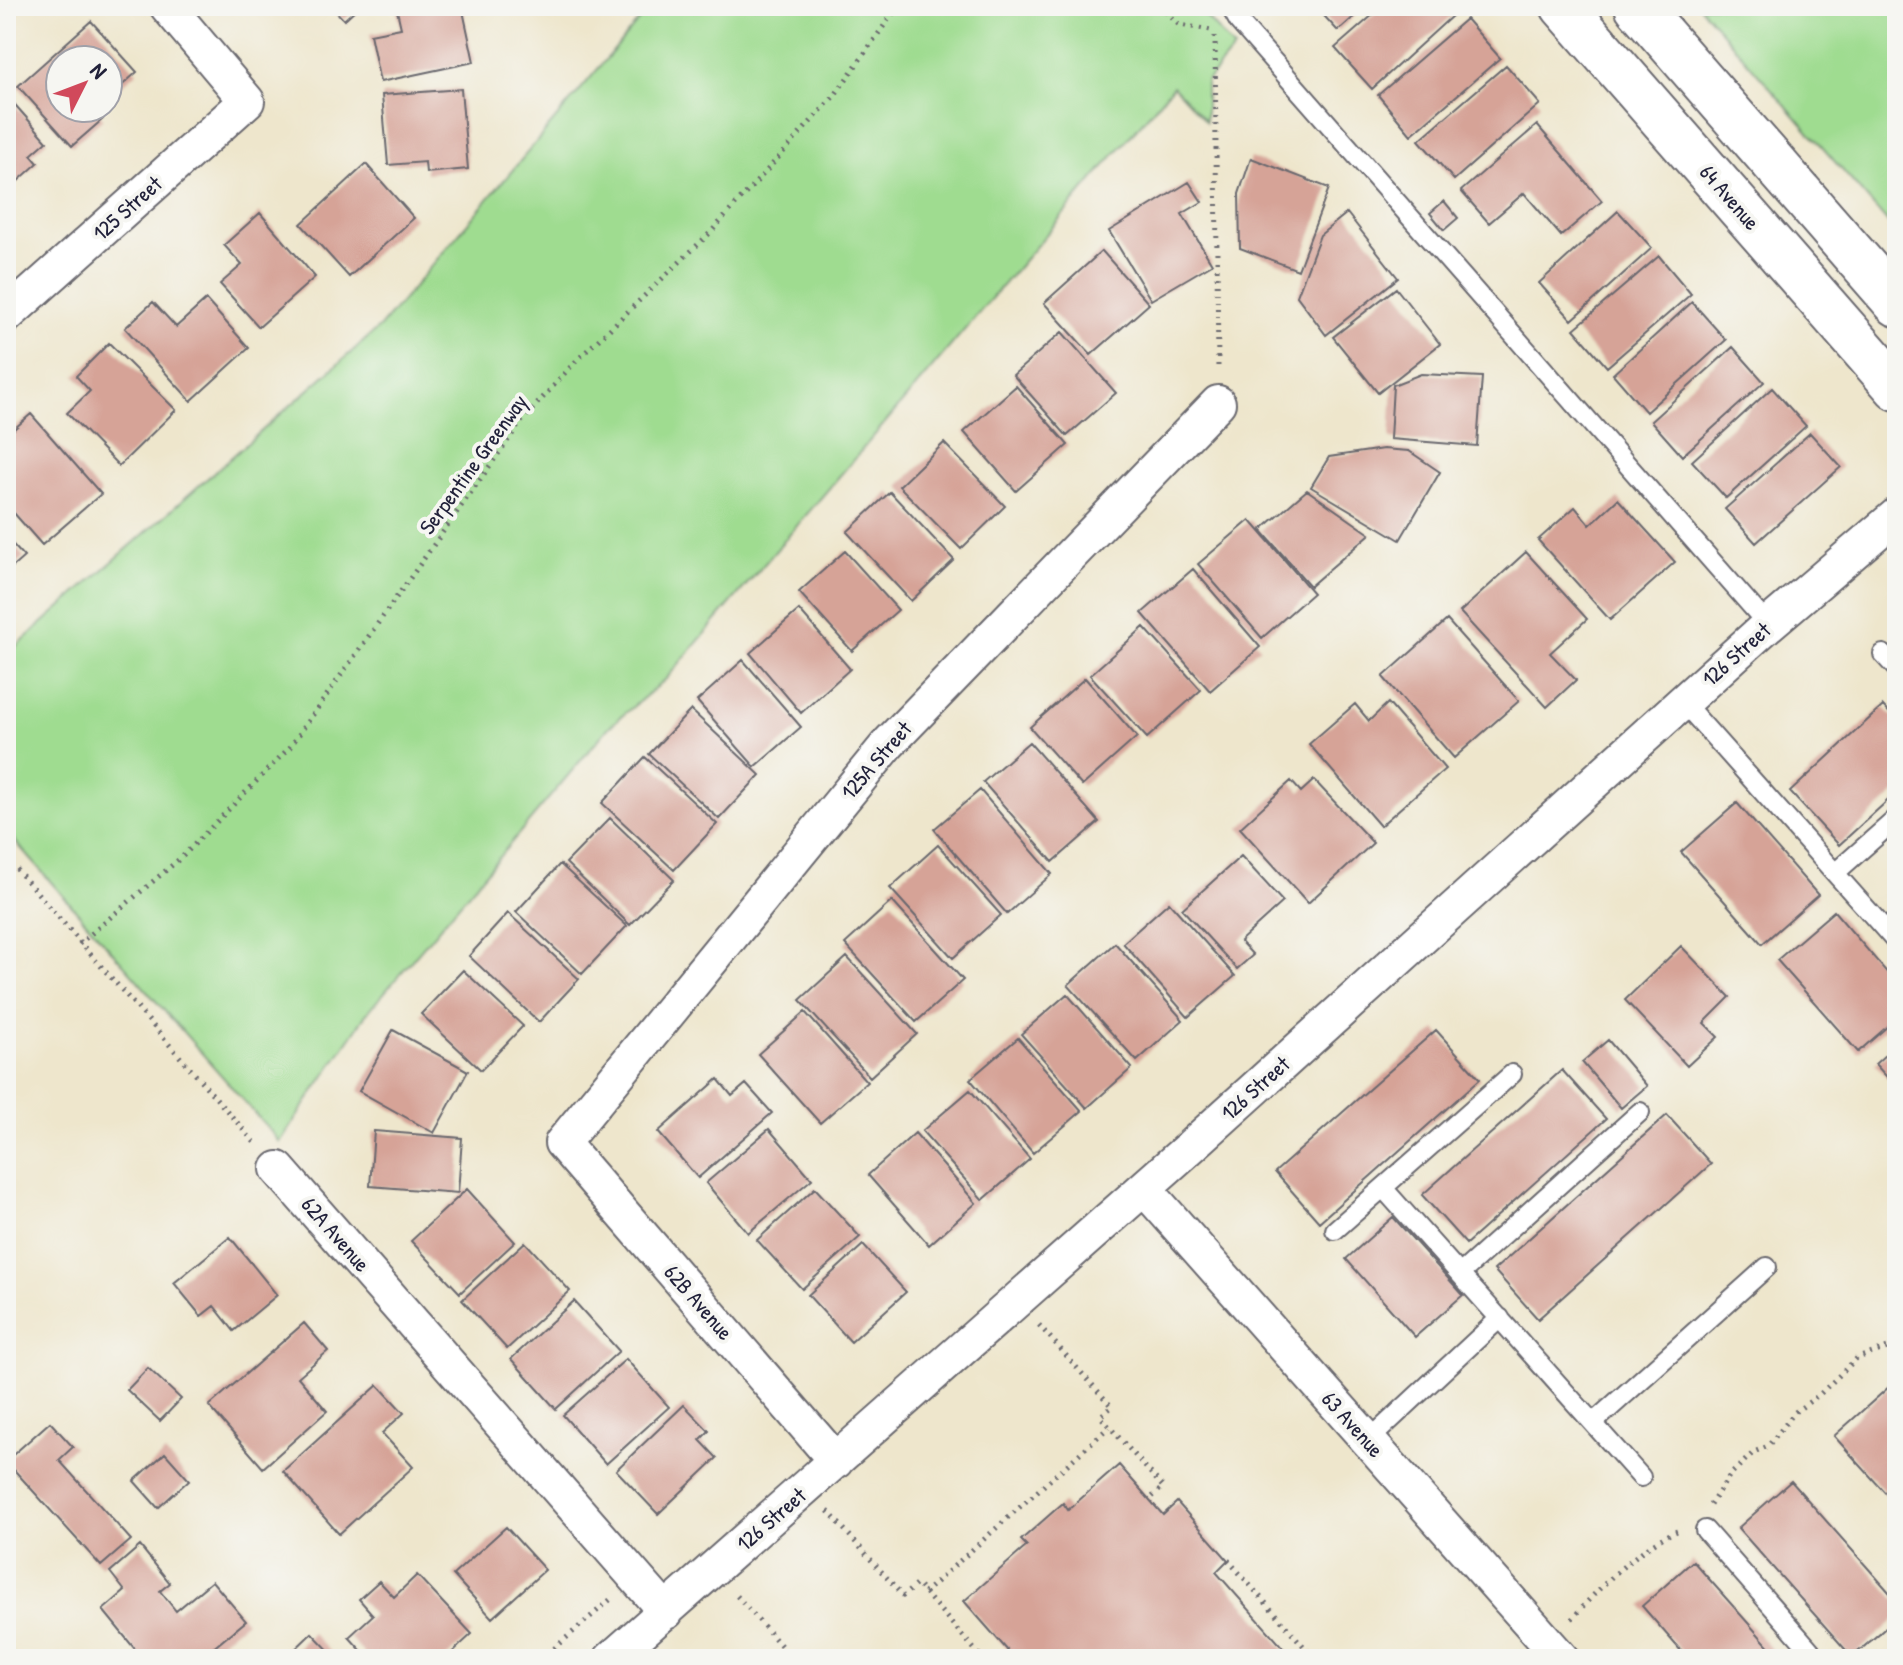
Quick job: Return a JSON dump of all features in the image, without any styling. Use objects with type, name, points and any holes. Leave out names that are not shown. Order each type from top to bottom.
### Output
[{"type":"main road","name":"64 Avenue","points":[[1563,6],[1897,388]]},
{"type":"main road","points":[[1637,6],[1897,304]]},
{"type":"street","name":"125 Street","points":[[6,316],[247,101],[167,6]]},
{"type":"street","name":"125A Street","points":[[562,1143],[888,744],[1218,403]]},
{"type":"street","name":"126 Street","points":[[611,1659],[1144,1188],[1768,625],[1897,515]]},
{"type":"street","name":"62B Avenue","points":[[562,1143],[836,1461]]},
{"type":"street","name":"62A Avenue","points":[[278,1169],[666,1612]]},
{"type":"street","name":"63 Avenue","points":[[1144,1188],[1562,1659]]},
{"type":"lane","points":[[1230,6],[1239,22],[1768,625]]},
{"type":"lane","points":[[1883,654],[1897,669]]},
{"type":"lane","points":[[1683,702],[1897,943]]},
{"type":"lane","points":[[1835,873],[1897,818]]},
{"type":"lane","points":[[1335,1230],[1512,1074]]},
{"type":"lane","points":[[1460,1274],[1640,1112]]},
{"type":"lane","points":[[1383,1188],[1641,1477]]},
{"type":"lane","points":[[1593,1423],[1767,1267]]},
{"type":"lane","points":[[1368,1441],[1500,1318]]},
{"type":"lane","points":[[1700,1524],[1818,1659]]},
{"type":"path","name":"Serpentine Greenway","points":[[79,944],[183,856],[290,747],[521,422],[574,363],[710,233],[783,153],[835,95],[898,6]]},
{"type":"path","points":[[1160,6],[1179,25],[1215,31],[1218,403]]},
{"type":"path","points":[[6,857],[278,1169]]},
{"type":"path","points":[[1017,1300],[1112,1407],[1100,1416],[1163,1487],[1150,1499]]},
{"type":"path","points":[[1572,1619],[1594,1592],[1649,1545],[1670,1533],[1700,1524],[1730,1475],[1754,1452],[1768,1446],[1795,1412],[1819,1395],[1857,1358],[1897,1346]]},
{"type":"path","points":[[924,1593],[1109,1427]]},
{"type":"path","points":[[825,1508],[903,1596],[917,1584],[983,1659]]},
{"type":"path","points":[[1228,1560],[1315,1659]]},
{"type":"path","points":[[736,1596],[793,1659]]},
{"type":"path","points":[[542,1659],[598,1611]]},
{"type":"green space","points":[[651,6],[1197,6],[1234,49],[1206,82],[1206,121],[1173,86],[666,679],[609,727],[367,1013],[280,1142],[6,831],[6,655],[380,327]]},
{"type":"green space","points":[[1699,6],[1897,6],[1897,233]]},
{"type":"building","points":[[331,6],[359,6],[344,20]]},
{"type":"building","points":[[396,6],[462,6],[474,62],[380,82],[370,34],[401,28]]},
{"type":"building","points":[[1315,6],[1366,6],[1338,31]]},
{"type":"building","points":[[1383,6],[1443,6],[1452,16],[1372,89],[1335,48]]},
{"type":"building","points":[[1466,19],[1500,58],[1411,135],[1378,95]]},
{"type":"building","points":[[91,21],[112,44],[65,44]]},
{"type":"building","points":[[124,58],[137,72],[124,84]]},
{"type":"building","points":[[44,63],[44,115],[18,86]]},
{"type":"building","points":[[1506,65],[1540,104],[1454,180],[1419,140]]},
{"type":"building","points":[[461,89],[468,169],[426,173],[425,162],[388,165],[382,95]]},
{"type":"building","points":[[9,98],[47,141],[31,155],[38,163],[6,192],[6,101]]},
{"type":"building","points":[[52,124],[97,124],[72,146]]},
{"type":"building","points":[[1537,125],[1602,201],[1561,236],[1524,193],[1489,223],[1461,191]]},
{"type":"building","points":[[1251,158],[1329,188],[1298,270],[1240,248],[1239,194]]},
{"type":"building","points":[[366,164],[414,218],[349,277],[301,224]]},
{"type":"building","points":[[1189,182],[1202,202],[1182,214],[1212,264],[1151,300],[1109,231]]},
{"type":"building","points":[[1444,201],[1458,218],[1444,230],[1430,213]]},
{"type":"building","points":[[1618,211],[1652,248],[1572,320],[1539,283]]},
{"type":"building","points":[[260,213],[315,277],[259,327],[220,284],[242,265],[224,245]]},
{"type":"building","points":[[1347,213],[1398,278],[1326,335],[1297,296],[1320,235]]},
{"type":"building","points":[[1102,251],[1149,304],[1091,355],[1044,303]]},
{"type":"building","points":[[1659,256],[1691,294],[1607,367],[1574,329]]},
{"type":"building","points":[[1396,288],[1440,344],[1378,393],[1333,337]]},
{"type":"building","points":[[206,300],[249,348],[191,401],[125,328],[153,302],[176,327]]},
{"type":"building","points":[[1692,302],[1726,340],[1646,412],[1613,374]]},
{"type":"building","points":[[1062,332],[1116,393],[1067,436],[1013,375]]},
{"type":"building","points":[[109,343],[176,410],[119,466],[67,413],[90,391],[76,376]]},
{"type":"building","points":[[1733,347],[1764,382],[1682,456],[1651,421]]},
{"type":"building","points":[[1421,374],[1482,377],[1477,446],[1390,439],[1393,385]]},
{"type":"building","points":[[1016,386],[1068,445],[1016,491],[964,432]]},
{"type":"building","points":[[1772,388],[1806,426],[1726,498],[1692,461]]},
{"type":"building","points":[[31,414],[101,494],[42,545],[6,504],[6,436]]},
{"type":"building","points":[[1810,433],[1841,467],[1756,543],[1725,509]]},
{"type":"building","points":[[944,443],[1005,506],[961,549],[899,486]]},
{"type":"building","points":[[1383,449],[1409,451],[1440,472],[1400,540],[1311,487],[1329,457]]},
{"type":"building","points":[[1307,490],[1370,534],[1310,586],[1261,530]]},
{"type":"building","points":[[890,492],[954,560],[911,601],[847,532]]},
{"type":"building","points":[[1618,499],[1675,562],[1610,620],[1538,540],[1575,507],[1590,525]]},
{"type":"building","points":[[1250,520],[1313,593],[1262,638],[1198,564]]},
{"type":"building","points":[[6,537],[24,557],[6,573]]},
{"type":"building","points":[[845,551],[898,610],[852,651],[799,592]]},
{"type":"building","points":[[1526,552],[1587,619],[1550,653],[1576,680],[1547,707],[1460,612]]},
{"type":"building","points":[[1193,569],[1260,647],[1210,691],[1142,613]]},
{"type":"building","points":[[799,610],[850,669],[801,713],[750,653]]},
{"type":"building","points":[[1447,620],[1519,701],[1454,758],[1383,677]]},
{"type":"building","points":[[1144,627],[1201,690],[1147,738],[1090,675]]},
{"type":"building","points":[[743,660],[801,727],[755,767],[697,701]]},
{"type":"building","points":[[1085,678],[1137,737],[1082,786],[1030,727]]},
{"type":"building","points":[[1388,703],[1445,769],[1380,826],[1309,744],[1355,704],[1369,721]]},
{"type":"building","points":[[1883,706],[1897,721],[1897,792],[1839,845],[1790,792]]},
{"type":"building","points":[[691,710],[760,775],[719,819],[649,754]]},
{"type":"building","points":[[1029,742],[1099,822],[1053,862],[983,782]]},
{"type":"building","points":[[645,757],[717,824],[674,870],[602,803]]},
{"type":"building","points":[[1314,780],[1373,843],[1308,903],[1240,828],[1291,781],[1301,792]]},
{"type":"building","points":[[980,790],[1052,874],[1007,914],[934,829]]},
{"type":"building","points":[[1737,803],[1818,895],[1762,944],[1681,852]]},
{"type":"building","points":[[610,818],[674,880],[630,925],[566,863]]},
{"type":"building","points":[[938,845],[1001,915],[953,958],[890,888]]},
{"type":"building","points":[[1241,856],[1283,902],[1240,941],[1253,955],[1237,969],[1182,909]]},
{"type":"building","points":[[560,864],[627,926],[582,974],[516,912]]},
{"type":"building","points":[[892,901],[963,980],[916,1022],[845,944]]},
{"type":"building","points":[[1169,902],[1235,976],[1188,1017],[1123,943]]},
{"type":"building","points":[[1834,911],[1897,984],[1897,1018],[1858,1052],[1777,960]]},
{"type":"building","points":[[508,913],[579,979],[539,1022],[469,956]]},
{"type":"building","points":[[1115,943],[1183,1020],[1137,1061],[1068,985]]},
{"type":"building","points":[[1681,946],[1730,997],[1704,1023],[1718,1037],[1687,1066],[1625,1000]]},
{"type":"building","points":[[847,957],[917,1034],[870,1077],[800,1000]]},
{"type":"building","points":[[463,970],[523,1026],[481,1070],[421,1014]]},
{"type":"building","points":[[1067,994],[1132,1068],[1087,1108],[1021,1034]]},
{"type":"building","points":[[805,1012],[867,1082],[820,1123],[758,1054]]},
{"type":"building","points":[[393,1030],[468,1071],[434,1133],[359,1091]]},
{"type":"building","points":[[1436,1030],[1480,1079],[1319,1222],[1275,1172]]},
{"type":"building","points":[[1018,1038],[1082,1111],[1033,1153],[970,1079]]},
{"type":"building","points":[[1608,1040],[1647,1086],[1621,1108],[1582,1062]]},
{"type":"building","points":[[1897,1044],[1897,1088],[1875,1064]]},
{"type":"building","points":[[1562,1070],[1606,1119],[1466,1244],[1422,1195]]},
{"type":"building","points":[[718,1079],[732,1096],[746,1084],[772,1113],[698,1178],[658,1132]]},
{"type":"building","points":[[970,1090],[1030,1159],[983,1200],[922,1131]]},
{"type":"building","points":[[1667,1115],[1711,1164],[1538,1319],[1494,1270]]},
{"type":"building","points":[[769,1129],[812,1179],[748,1233],[706,1183]]},
{"type":"building","points":[[374,1131],[462,1138],[458,1193],[370,1186]]},
{"type":"building","points":[[915,1133],[976,1203],[929,1245],[868,1175]]},
{"type":"building","points":[[815,1188],[860,1237],[802,1289],[757,1240]]},
{"type":"building","points":[[467,1189],[515,1242],[460,1293],[411,1241]]},
{"type":"building","points":[[1393,1217],[1463,1295],[1415,1337],[1346,1259]]},
{"type":"building","points":[[230,1237],[277,1295],[234,1331],[214,1306],[201,1316],[174,1283]]},
{"type":"building","points":[[525,1242],[570,1291],[507,1349],[462,1300]]},
{"type":"building","points":[[863,1245],[906,1292],[851,1342],[808,1295]]},
{"type":"building","points":[[574,1301],[619,1351],[556,1409],[511,1359]]},
{"type":"building","points":[[304,1323],[328,1351],[298,1377],[327,1411],[263,1468],[209,1406]]},
{"type":"building","points":[[626,1359],[669,1407],[606,1464],[563,1415]]},
{"type":"building","points":[[148,1368],[181,1399],[160,1421],[127,1390]]},
{"type":"building","points":[[378,1385],[404,1413],[382,1433],[413,1467],[339,1534],[283,1471]]},
{"type":"building","points":[[1890,1386],[1897,1393],[1897,1506],[1834,1436]]},
{"type":"building","points":[[684,1405],[709,1431],[700,1440],[717,1458],[658,1514],[616,1470]]},
{"type":"building","points":[[50,1422],[73,1447],[59,1460],[131,1540],[101,1566],[6,1461]]},
{"type":"building","points":[[165,1453],[189,1480],[158,1508],[134,1481]]},
{"type":"building","points":[[1119,1465],[1163,1515],[1177,1502],[1228,1560],[1216,1572],[1293,1659],[999,1659],[1008,1651],[964,1601],[1027,1546],[1021,1540],[1063,1503],[1068,1510]]},
{"type":"building","points":[[1791,1481],[1897,1601],[1897,1618],[1852,1657],[1738,1528]]},
{"type":"building","points":[[506,1527],[545,1570],[492,1618],[453,1575]]},
{"type":"building","points":[[140,1546],[170,1583],[160,1591],[176,1611],[212,1581],[246,1621],[200,1659],[143,1659],[103,1610],[125,1591],[110,1572]]},
{"type":"building","points":[[1693,1561],[1780,1659],[1688,1659],[1642,1606]]},
{"type":"building","points":[[417,1575],[472,1634],[445,1659],[369,1659],[349,1637],[373,1615],[359,1599],[379,1581],[394,1597]]},
{"type":"building","points":[[312,1633],[337,1659],[285,1659]]}]
